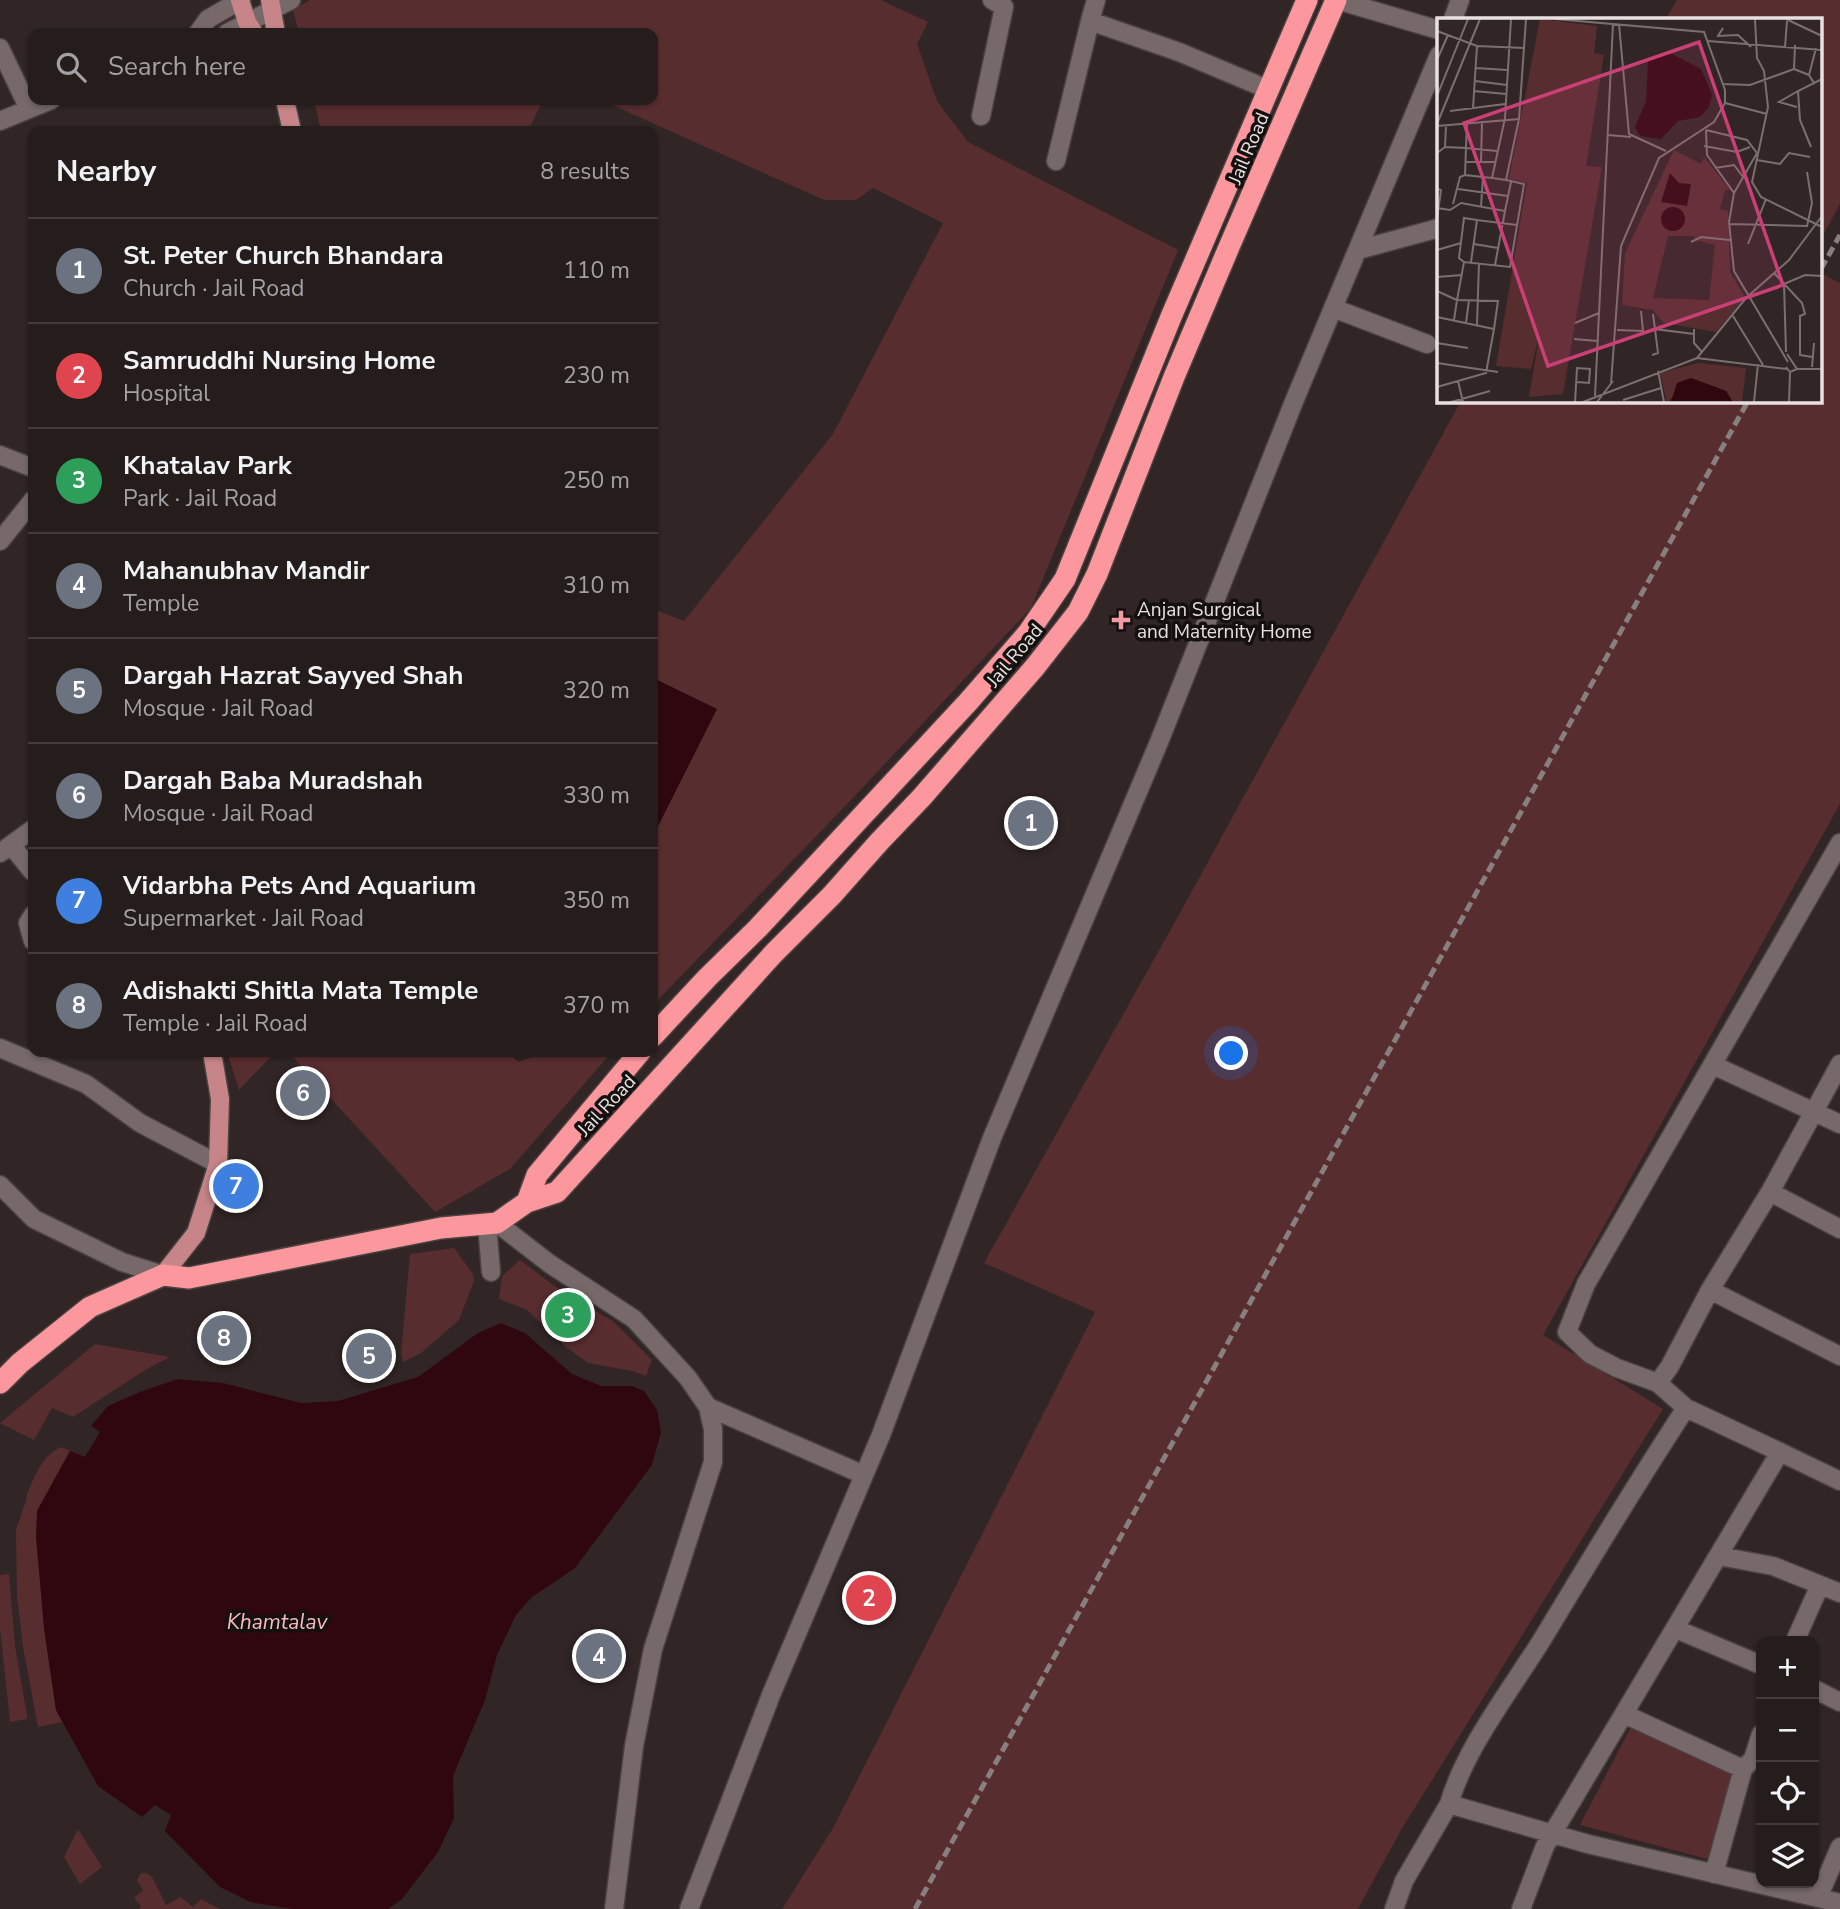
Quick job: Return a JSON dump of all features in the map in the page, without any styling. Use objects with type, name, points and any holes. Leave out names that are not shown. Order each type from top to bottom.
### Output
[{"type":"highway","name":"Jail Road","points":[[658,1031],[758,928],[969,701],[1028,633],[1065,579],[1171,317],[1307,0]]},
{"type":"highway","name":"Jail Road","points":[[163,1275],[189,1278],[441,1228],[492,1223],[527,1202],[557,1192],[774,953],[832,895],[922,797],[1035,667],[1078,612],[1097,574],[1174,377],[1336,0]]},
{"type":"highway","name":"Jail Road","points":[[527,1202],[537,1175],[636,1057]]},
{"type":"highway","points":[[0,1383],[20,1363],[90,1307],[163,1275]]},
{"type":"main road","points":[[240,0],[250,28]]},
{"type":"main road","points":[[271,6],[275,28]]},
{"type":"main road","points":[[286,105],[291,126]]},
{"type":"main road","points":[[163,1275],[196,1233],[218,1164],[220,1099],[213,1057]]},
{"type":"street","points":[[202,28],[208,19],[240,0]]},
{"type":"street","points":[[250,28],[271,6],[291,0]]},
{"type":"street","points":[[1056,161],[1096,0]]},
{"type":"street","points":[[1336,0],[1437,29]]},
{"type":"street","points":[[1453,18],[1461,0]]},
{"type":"street","points":[[981,116],[1000,2]]},
{"type":"street","points":[[1090,21],[1179,52],[1267,89]]},
{"type":"street","points":[[0,48],[29,109]]},
{"type":"street","points":[[689,1909],[771,1695],[864,1475],[992,1138],[1159,742],[1295,399],[1437,62]]},
{"type":"street","points":[[0,121],[39,105]]},
{"type":"street","points":[[1358,250],[1437,229]]},
{"type":"street","points":[[1334,308],[1427,344]]},
{"type":"street","points":[[0,455],[28,466]]},
{"type":"street","points":[[0,541],[28,506]]},
{"type":"street","points":[[28,833],[6,849],[28,868]]},
{"type":"street","points":[[1839,1478],[1686,1408],[1658,1384],[1590,1354],[1567,1332],[1586,1284],[1840,843]]},
{"type":"street","points":[[0,1048],[86,1084],[140,1123],[218,1164]]},
{"type":"street","points":[[1658,1384],[1710,1290],[1770,1192],[1840,1064]]},
{"type":"street","points":[[1713,1065],[1840,1124]]},
{"type":"street","points":[[0,1185],[34,1219],[122,1262],[163,1275]]},
{"type":"street","points":[[1770,1192],[1840,1229]]},
{"type":"street","points":[[491,1272],[492,1223]]},
{"type":"street","points":[[492,1223],[634,1319],[688,1378],[708,1407],[713,1429],[713,1462],[653,1649],[634,1746],[614,1909]]},
{"type":"street","points":[[1710,1290],[1840,1356]]},
{"type":"street","points":[[708,1407],[864,1475]]},
{"type":"street","points":[[1394,1909],[1404,1881],[1449,1804],[1455,1781],[1637,1483],[1686,1408]]},
{"type":"street","points":[[1521,1909],[1545,1846],[1780,1452]]},
{"type":"street","points":[[1719,1556],[1773,1566],[1840,1593]]},
{"type":"street","points":[[1797,1636],[1820,1585]]},
{"type":"street","points":[[1676,1629],[1756,1663]]},
{"type":"street","points":[[1819,1692],[1840,1702]]},
{"type":"street","points":[[1624,1714],[1743,1769]]},
{"type":"street","points":[[1714,1874],[1743,1769],[1753,1759],[1756,1750]]},
{"type":"street","points":[[1449,1804],[1552,1834],[1840,1903]]},
{"type":"street","points":[[1818,1898],[1840,1847]]},
{"type":"shaded area","points":[[310,0],[881,0],[928,22],[917,44],[937,101],[968,142],[1178,250],[1031,608],[658,1000],[658,826],[717,709],[658,680],[658,611],[684,621],[833,434],[943,223],[873,188],[856,200],[824,200],[612,105],[658,105],[658,28],[298,28],[293,10]]},
{"type":"shaded area","points":[[1677,0],[1840,0],[1840,204],[1822,237],[1822,18],[1667,18]]},
{"type":"shaded area","points":[[315,105],[541,105],[530,126],[320,126]]},
{"type":"shaded area","points":[[1822,274],[1840,283],[1840,804],[1543,1335],[1663,1409],[1401,1830],[1358,1909],[782,1909],[833,1828],[1095,1312],[984,1263],[1460,402],[1822,402]]},
{"type":"shaded area","points":[[229,1057],[270,1057],[239,1090]]},
{"type":"shaded area","points":[[293,1057],[513,1057],[518,1062],[533,1057],[608,1057],[510,1169],[435,1212]]},
{"type":"shaded area","points":[[454,1248],[473,1274],[474,1281],[459,1320],[421,1353],[403,1362],[401,1354],[410,1254]]},
{"type":"shaded area","points":[[520,1260],[560,1290],[613,1321],[652,1360],[646,1376],[588,1363],[566,1347],[527,1310],[499,1299],[502,1276]]},
{"type":"shaded area","points":[[95,1344],[170,1357],[73,1417],[52,1408],[34,1440],[0,1423]]},
{"type":"shaded area","points":[[61,1447],[70,1451],[37,1511],[44,1628],[56,1710],[62,1722],[38,1727],[17,1597],[16,1530],[26,1497],[39,1468],[48,1456]]},
{"type":"shaded area","points":[[9,1574],[15,1646],[27,1716],[27,1719],[10,1722],[0,1628],[0,1575]]},
{"type":"shaded area","points":[[1636,1717],[1755,1770],[1711,1860],[1580,1825]]},
{"type":"shaded area","points":[[78,1829],[102,1867],[80,1884],[64,1857]]},
{"type":"shaded area","points":[[141,1873],[152,1877],[166,1905],[181,1897],[193,1907],[201,1899],[220,1909],[139,1909],[141,1906],[134,1898],[143,1890],[137,1880]]},
{"type":"water","points":[[658,680],[717,709],[658,826]]},
{"type":"water","name":"Khamtalav","points":[[501,1323],[525,1333],[572,1374],[601,1386],[632,1386],[644,1391],[657,1410],[661,1432],[652,1465],[575,1568],[532,1597],[516,1615],[497,1655],[485,1700],[453,1776],[454,1818],[438,1852],[402,1899],[388,1909],[293,1909],[250,1902],[220,1887],[165,1831],[171,1815],[155,1805],[142,1817],[98,1786],[56,1710],[44,1628],[36,1537],[37,1511],[70,1451],[85,1457],[100,1432],[91,1426],[108,1406],[140,1392],[178,1379],[223,1383],[301,1403],[338,1401],[418,1377],[478,1333]]},
{"type":"railway","points":[[1822,267],[1840,235]]},
{"type":"railway","points":[[915,1909],[1747,402]]},
{"type":"place","name":"Anjan Surgical and Maternity Home","points":[[1121,620]]},
{"type":"place","name":"St. Peter Church Bhandara","points":[[1031,823]]},
{"type":"place","name":"Dargah Baba Muradshah","points":[[303,1093]]},
{"type":"place","name":"Vidarbha Pets And Aquarium","points":[[236,1186]]},
{"type":"place","name":"Khatalav Park","points":[[568,1315]]},
{"type":"place","name":"Adishakti Shitla Mata Temple","points":[[224,1338]]},
{"type":"place","name":"Dargah Hazrat Sayyed Shah","points":[[369,1356]]},
{"type":"place","name":"Samruddhi Nursing Home","points":[[869,1598]]},
{"type":"place","name":"Mahanubhav Mandir","points":[[599,1656]]}]
